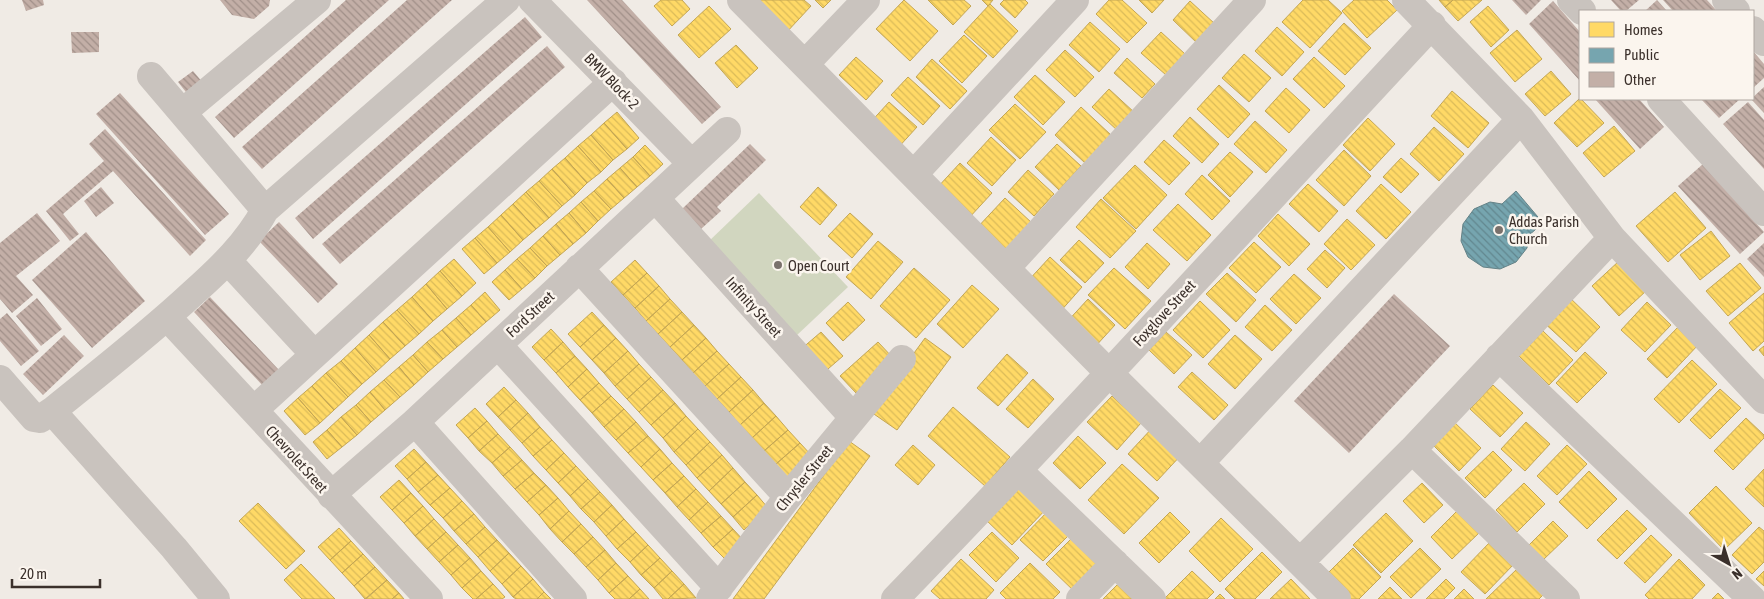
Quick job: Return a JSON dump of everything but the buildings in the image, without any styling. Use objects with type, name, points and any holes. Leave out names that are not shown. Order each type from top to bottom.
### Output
[{"type":"street","points":[[183,112],[317,0]]},
{"type":"street","points":[[0,379],[34,418],[40,419],[52,411],[167,317],[228,261],[254,229],[265,210],[506,0]]},
{"type":"street","name":"BMW Block-2","points":[[532,0],[691,164]]},
{"type":"street","points":[[741,0],[1108,372],[1337,599]]},
{"type":"street","points":[[805,64],[866,0]]},
{"type":"street","points":[[914,174],[1075,0]]},
{"type":"street","points":[[1006,268],[1252,0]]},
{"type":"street","points":[[1406,0],[1521,119],[1612,238],[1764,400]]},
{"type":"street","points":[[1572,0],[1581,10]]},
{"type":"street","points":[[1726,0],[1735,10]]},
{"type":"street","name":"Foxglove Street","points":[[894,599],[1020,471],[1108,372],[1432,25]]},
{"type":"street","points":[[1754,31],[1764,42]]},
{"type":"street","points":[[151,76],[265,210]]},
{"type":"street","points":[[254,410],[613,82]]},
{"type":"street","points":[[1662,100],[1764,212]]},
{"type":"street","points":[[1200,464],[1521,119]]},
{"type":"street","name":"Ford Street","points":[[331,495],[415,422],[727,131]]},
{"type":"street","name":"Infinity Street","points":[[656,198],[853,417]]},
{"type":"street","points":[[1300,562],[1412,450],[1612,238]]},
{"type":"street","points":[[228,261],[314,354]]},
{"type":"street","points":[[580,268],[788,498]]},
{"type":"street","name":"Chevrolet Sreet","points":[[167,317],[429,599]]},
{"type":"street","points":[[498,345],[714,594]]},
{"type":"street","points":[[1499,357],[1752,599]]},
{"type":"street","name":"Chrysler Street","points":[[714,594],[788,498],[902,359]]},
{"type":"street","points":[[52,411],[174,548],[216,599]]},
{"type":"street","points":[[415,422],[573,599]]},
{"type":"street","points":[[1412,450],[1566,599]]},
{"type":"street","points":[[1020,471],[1152,599]]},
{"type":"street","points":[[1080,599],[1115,563]]},
{"type":"green space","name":"Open Court","points":[[759,193],[848,287],[796,336],[707,243]]},
{"type":"place","name":"Addas Parish Church","points":[[1499,230]]},
{"type":"place","name":"Open Court","points":[[778,265]]}]
